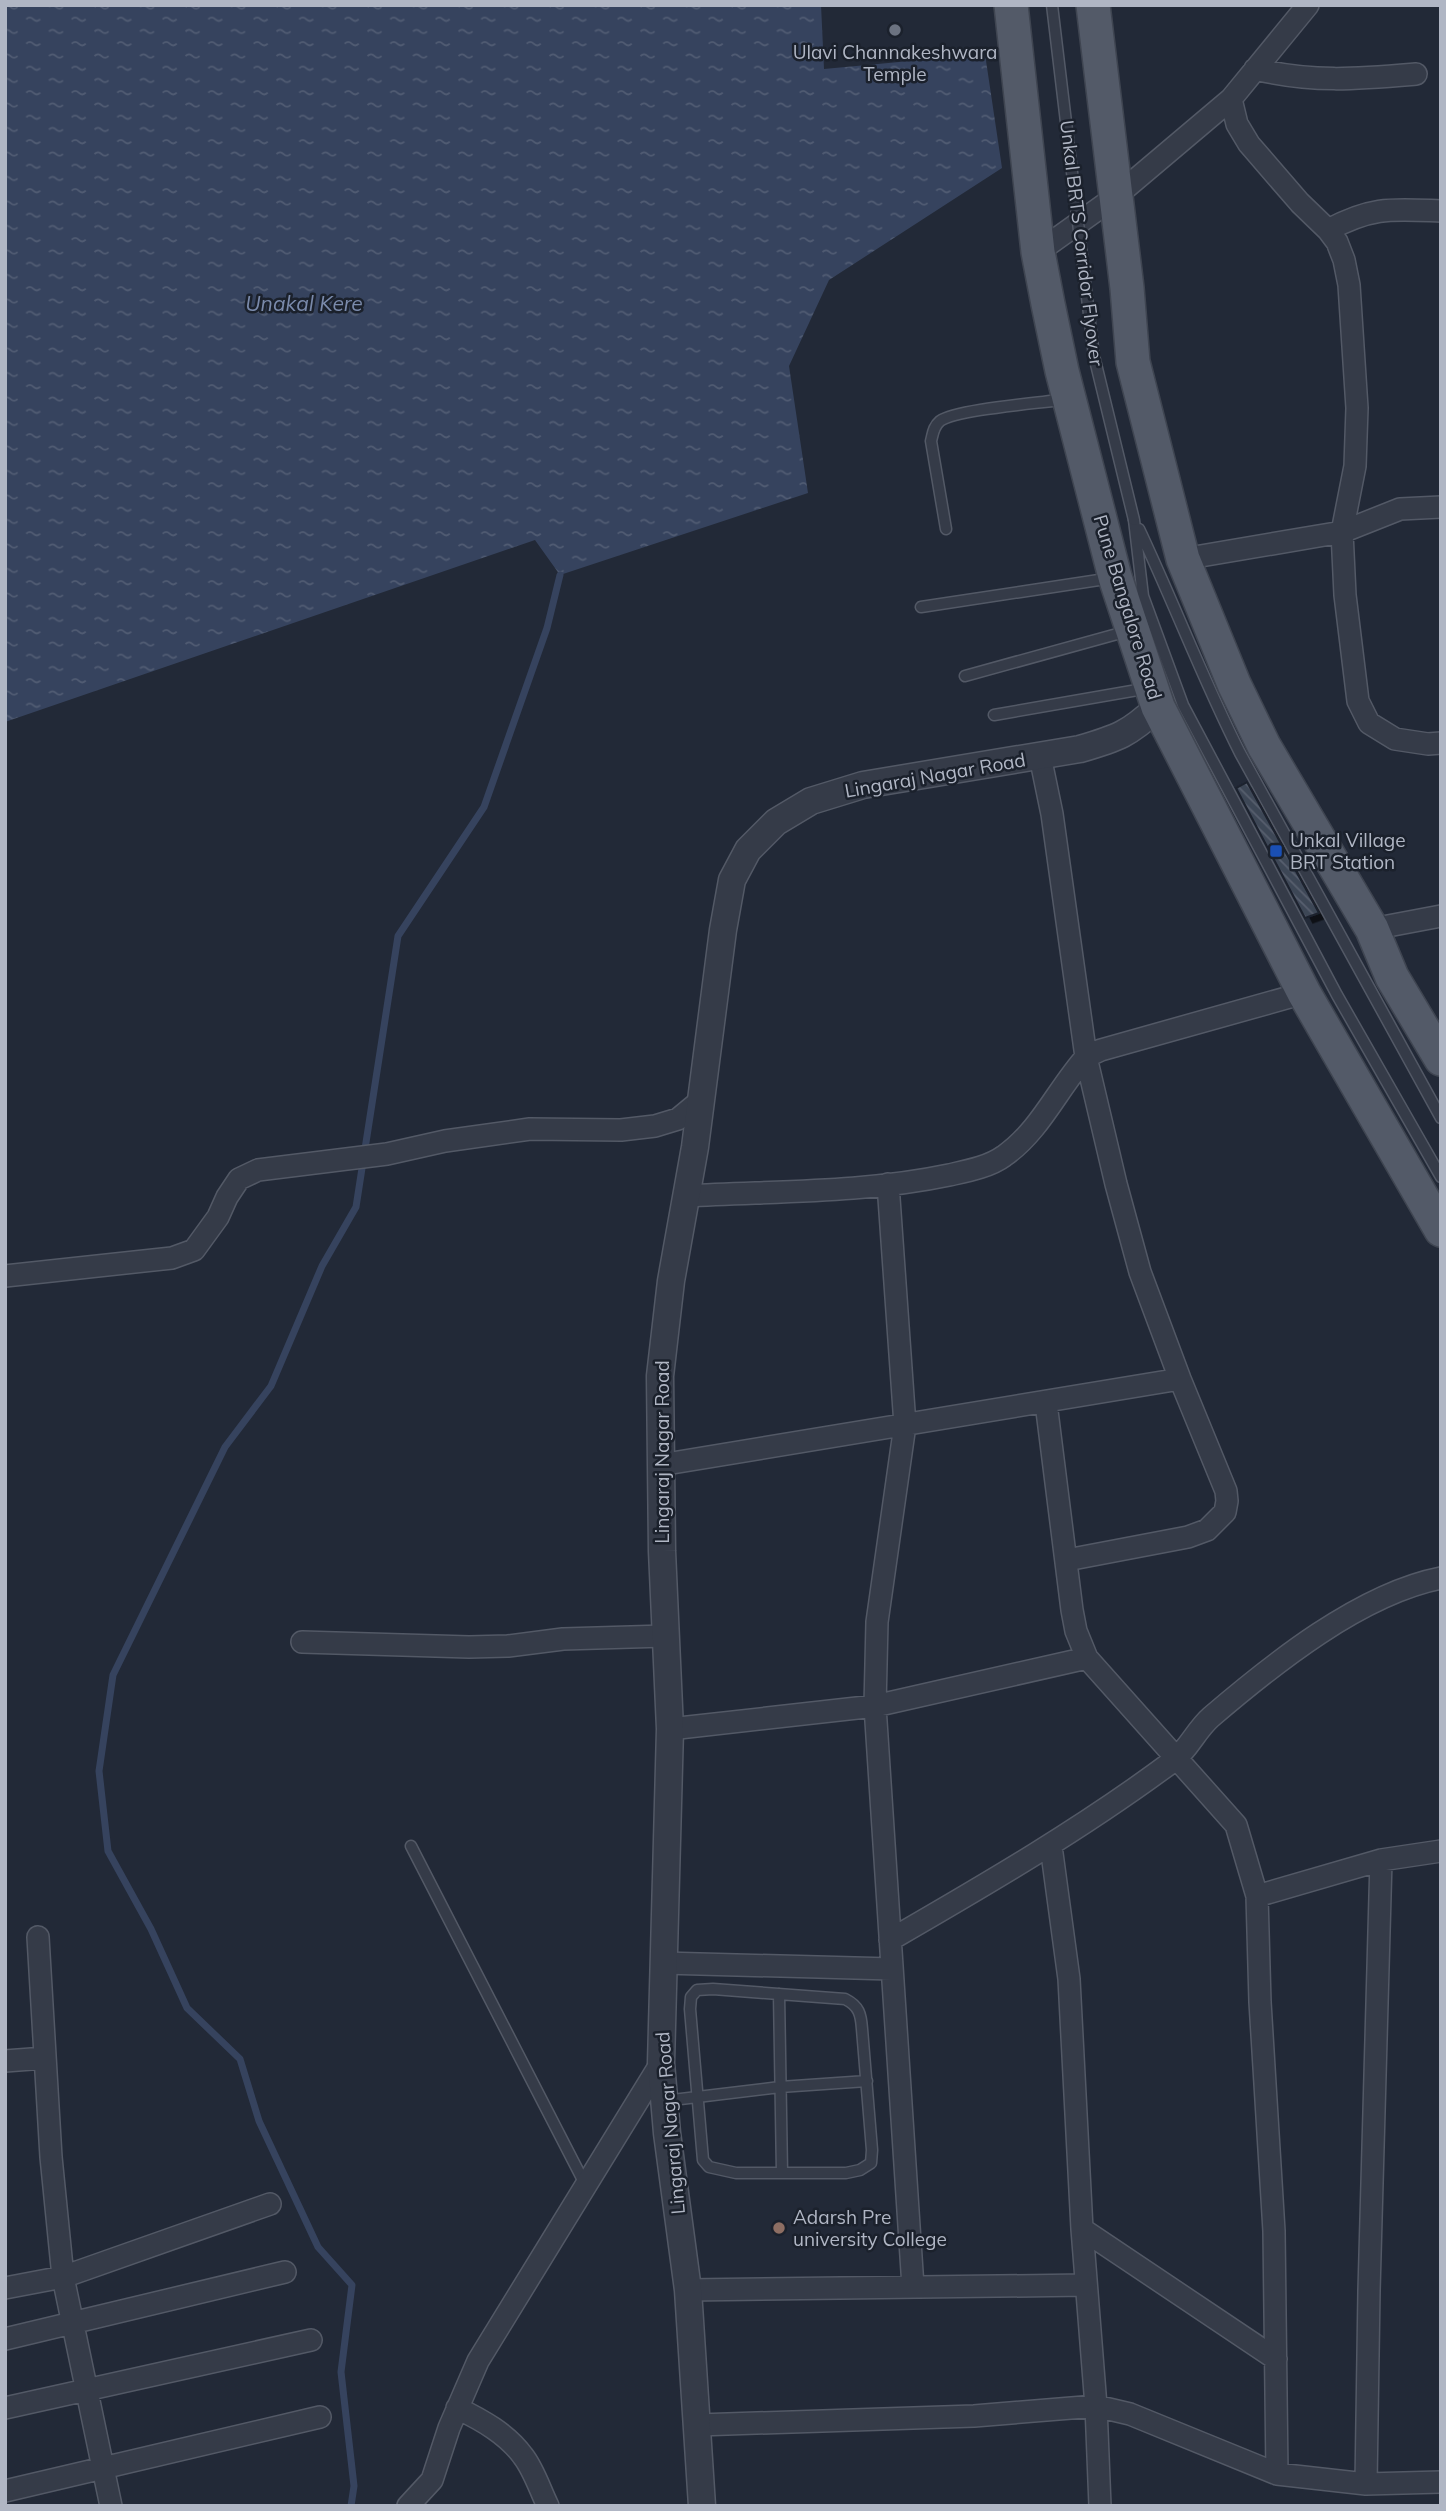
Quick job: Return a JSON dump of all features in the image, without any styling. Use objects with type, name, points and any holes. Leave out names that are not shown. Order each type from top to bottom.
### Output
[{"type":"main road","name":"Pune Bangalore Road","points":[[1011,5],[1038,252],[1070,399],[1115,578],[1131,630],[1155,698],[1304,993],[1441,1230]]},
{"type":"main road","points":[[1093,5],[1127,288],[1133,362],[1183,559],[1234,684],[1264,746],[1372,929],[1392,977],[1441,1059]]},
{"type":"street","points":[[1038,252],[1115,197],[1231,99],[1308,5]]},
{"type":"street","points":[[1255,69],[1280,75],[1339,80],[1416,74]]},
{"type":"street","points":[[1231,99],[1237,124],[1249,144],[1292,194],[1328,230],[1337,242],[1344,260],[1349,285],[1357,408],[1355,466],[1342,532],[1345,595],[1357,701],[1369,723],[1395,739],[1428,744],[1441,743]]},
{"type":"street","points":[[1328,230],[1363,213],[1380,210],[1441,211]]},
{"type":"street","points":[[1183,559],[1342,532],[1400,509],[1441,507]]},
{"type":"street","name":"Lingaraj Nagar Road","points":[[702,2506],[688,2290],[661,2063],[670,1729],[660,1465],[660,1376],[665,1324],[687,1196],[732,880],[748,850],[776,822],[811,801],[863,785],[1080,749],[1115,739],[1134,729],[1155,698]]},
{"type":"street","points":[[1040,756],[1052,814],[1086,1057],[1140,1272],[1180,1380],[1226,1490],[1227,1501],[1225,1512],[1219,1521],[1199,1534],[1067,1560]]},
{"type":"street","points":[[1372,929],[1441,915]]},
{"type":"street","points":[[687,1196],[888,1184],[973,1170],[1003,1157],[1038,1121],[1086,1057],[1101,1050],[1304,993]]},
{"type":"street","points":[[5,1276],[172,1258],[194,1250],[218,1217],[239,1179],[258,1170],[387,1154],[445,1141],[530,1129],[621,1130],[655,1126],[678,1119],[701,1100]]},
{"type":"street","points":[[888,1184],[905,1426],[877,1622],[875,1706],[913,2287]]},
{"type":"street","points":[[660,1465],[1180,1380]]},
{"type":"street","points":[[1046,1403],[1072,1610],[1076,1631],[1087,1658],[1237,1825],[1257,1896],[1273,2231],[1277,2474]]},
{"type":"street","points":[[890,1940],[1051,1846],[1176,1759],[1209,1719],[1282,1660],[1343,1619],[1391,1593],[1441,1578]]},
{"type":"street","points":[[302,1642],[469,1647],[508,1646],[563,1639],[665,1636]]},
{"type":"street","points":[[670,1729],[875,1706],[1087,1658]]},
{"type":"street","points":[[1051,1846],[1069,1979],[1100,2506]]},
{"type":"street","points":[[1257,1896],[1381,1860],[1441,1851]]},
{"type":"street","points":[[1366,2484],[1368,2291],[1381,1860]]},
{"type":"street","points":[[38,1937],[51,2157],[63,2277],[111,2506]]},
{"type":"street","points":[[663,1964],[892,1969]]},
{"type":"street","points":[[5,2061],[45,2058]]},
{"type":"street","points":[[433,2506],[432,2480],[449,2428],[478,2361],[661,2063]]},
{"type":"street","points":[[5,2288],[63,2277],[271,2204]]},
{"type":"street","points":[[1082,2229],[1276,2359]]},
{"type":"street","points":[[5,2339],[285,2272]]},
{"type":"street","points":[[688,2290],[1086,2285]]},
{"type":"street","points":[[5,2408],[311,2340]]},
{"type":"street","points":[[698,2425],[974,2416],[1096,2406],[1130,2414],[1277,2474],[1366,2484],[1441,2482]]},
{"type":"street","points":[[457,2408],[479,2418],[504,2437],[524,2458],[548,2506]]},
{"type":"street","points":[[5,2491],[320,2417]]},
{"type":"street","points":[[408,2506],[432,2480]]},
{"type":"lane","name":"Unkal BRTS Corridor Flyover","points":[[1052,5],[1094,356],[1134,520]]},
{"type":"lane","points":[[946,529],[931,441],[933,429],[941,421],[983,410],[1070,399]]},
{"type":"lane","points":[[1134,520],[1171,595],[1214,701],[1240,753],[1441,1118]]},
{"type":"lane","points":[[1134,520],[1143,596],[1183,705],[1337,995],[1441,1177]]},
{"type":"lane","points":[[921,607],[1115,578]]},
{"type":"lane","points":[[965,676],[1131,630]]},
{"type":"lane","points":[[993,715],[1155,698]]},
{"type":"lane","points":[[411,1846],[586,2186]]},
{"type":"lane","points":[[712,1989],[779,1994],[845,1999],[855,2004],[860,2012],[872,2150],[871,2163],[860,2170],[846,2173],[736,2174],[709,2167],[703,2160],[691,1997],[697,1990],[712,1989]]},
{"type":"lane","points":[[779,1994],[782,2173]]},
{"type":"lane","points":[[664,2101],[780,2087],[867,2081]]},
{"type":"water","name":"Unakal Kere","points":[[5,5],[821,5],[824,69],[985,54],[1002,168],[829,280],[789,366],[808,493],[560,575],[535,540],[5,722]]},
{"type":"building","name":"Unkal Village BRT Station","points":[[1247,782],[1319,913],[1305,918],[1236,788]]},
{"type":"waterway","points":[[351,2506],[354,2486],[341,2372],[352,2285],[318,2247],[259,2121],[240,2059],[187,2008],[151,1929],[108,1851],[99,1771],[113,1675],[225,1447],[271,1386],[322,1266],[356,1207],[398,936],[484,807],[547,628],[560,575]]},
{"type":"place","name":"Ulavi Channakeshwara Temple","points":[[895,30]]},
{"type":"place","name":"Unkal Village BRT Station","points":[[1276,851]]},
{"type":"place","name":"Adarsh Pre university College","points":[[779,2228]]}]
